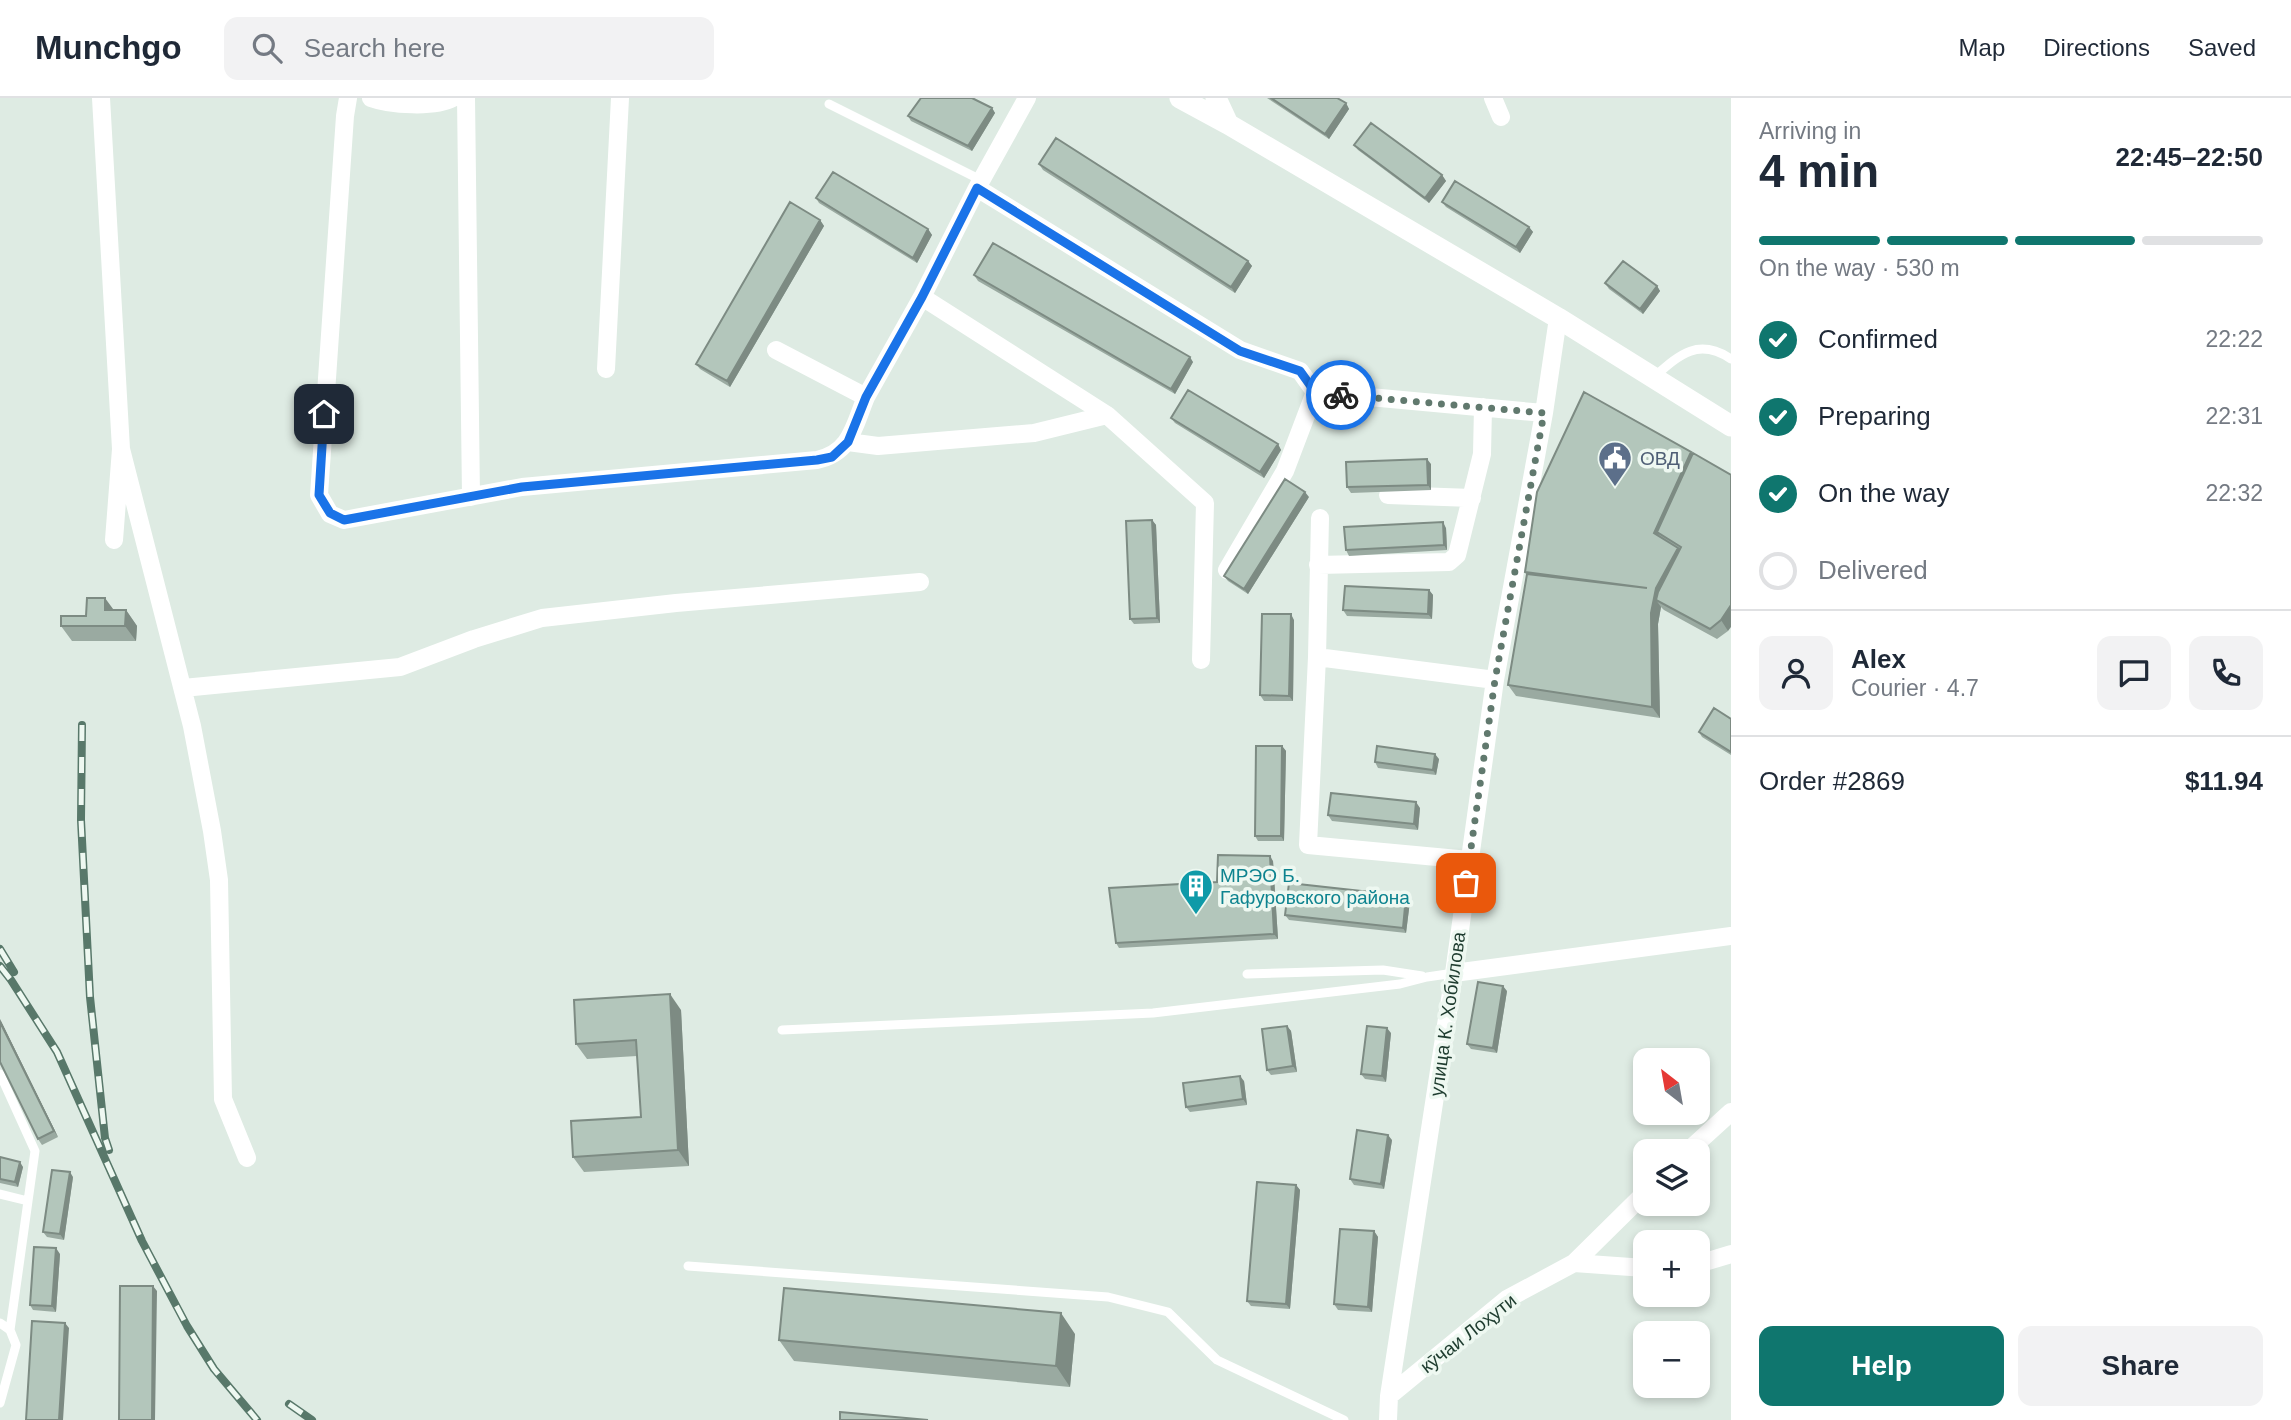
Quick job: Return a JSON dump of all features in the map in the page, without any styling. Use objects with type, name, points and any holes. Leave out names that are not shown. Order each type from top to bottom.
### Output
[{"type":"street","points":[[101,98],[121,449],[114,540]]},
{"type":"street","points":[[348,98],[319,495],[330,513],[344,520],[522,487],[832,457],[848,442],[866,397],[1027,98]]},
{"type":"street","points":[[371,98],[416,104],[448,101],[453,98]]},
{"type":"street","points":[[466,98],[471,497]]},
{"type":"street","points":[[606,369],[620,98]]},
{"type":"street","points":[[1180,98],[1558,318],[1729,422]]},
{"type":"street","points":[[1216,98],[1228,124]]},
{"type":"street","points":[[1493,98],[1502,117]]},
{"type":"street","points":[[979,184],[1240,351],[1300,371],[1315,392],[1544,413]]},
{"type":"street","points":[[922,297],[1107,415],[1205,503],[1201,660]]},
{"type":"street","name":"улица К. Хобилова","points":[[1388,1420],[1389,1396],[1454,973],[1495,680],[1544,413],[1558,318]]},
{"type":"street","points":[[776,350],[866,397]]},
{"type":"street","points":[[1227,570],[1285,471],[1315,392]]},
{"type":"street","points":[[1318,565],[1449,562],[1457,555],[1482,454],[1483,407]]},
{"type":"street","points":[[848,442],[878,446],[1034,433],[1107,415]]},
{"type":"street","points":[[121,449],[183,688],[207,805],[219,880],[223,1099],[247,1158]]},
{"type":"street","points":[[1388,495],[1472,498]]},
{"type":"street","points":[[1320,518],[1308,845],[1469,860]]},
{"type":"street","points":[[183,688],[400,667],[474,639],[542,618],[677,603],[920,582]]},
{"type":"street","points":[[1317,657],[1495,680]]},
{"type":"street","points":[[1454,973],[1731,936]]},
{"type":"street","points":[[1701,1139],[1731,1112]]},
{"type":"street","name":"кӯчаи Лоҳути","points":[[1389,1396],[1507,1299],[1574,1263],[1633,1205]]},
{"type":"street","points":[[1710,1260],[1731,1254]]},
{"type":"street","points":[[1574,1263],[1633,1267]]},
{"type":"lane","points":[[829,104],[979,184]]},
{"type":"lane","points":[[1653,378],[1677,357],[1696,349],[1718,350],[1731,359]]},
{"type":"lane","points":[[1247,974],[1383,970],[1427,977]]},
{"type":"lane","points":[[782,1030],[1153,1013],[1400,984],[1454,973]]},
{"type":"lane","points":[[0,1074],[35,1151],[10,1330],[16,1345],[0,1403]]},
{"type":"lane","points":[[0,1194],[28,1201]]},
{"type":"lane","points":[[688,1266],[1108,1297],[1168,1312],[1217,1360],[1344,1420]]},
{"type":"lane","points":[[0,1323],[10,1330]]},
{"type":"building","points":[[921,98],[972,98],[992,108],[968,146],[908,116]]},
{"type":"building","points":[[1271,98],[1337,98],[1346,103],[1325,134]]},
{"type":"building","points":[[1371,123],[1442,175],[1425,198],[1354,145]]},
{"type":"building","points":[[1056,138],[1248,261],[1231,287],[1039,164]]},
{"type":"building","points":[[833,172],[928,229],[913,258],[816,198]]},
{"type":"building","points":[[1455,181],[1529,227],[1516,247],[1442,202]]},
{"type":"building","points":[[790,202],[820,220],[727,381],[696,364]]},
{"type":"building","points":[[993,243],[1190,357],[1171,389],[974,275]]},
{"type":"building","points":[[1623,261],[1657,286],[1640,309],[1605,283]]},
{"type":"building","points":[[1188,390],[1278,444],[1260,472],[1171,418]]},
{"type":"building","points":[[1584,392],[1691,452],[1654,533],[1678,548],[1656,588],[1651,613],[1652,707],[1508,685],[1527,574],[1647,588],[1525,572],[1537,492]]},
{"type":"building","points":[[1693,453],[1731,475],[1731,605],[1721,620],[1710,629],[1656,600],[1681,547],[1657,532]]},
{"type":"building","points":[[1427,459],[1428,485],[1347,487],[1346,462]]},
{"type":"building","points":[[1285,479],[1305,492],[1244,589],[1224,576]]},
{"type":"building","points":[[1152,520],[1157,618],[1130,619],[1126,521]]},
{"type":"building","points":[[1443,522],[1444,545],[1346,550],[1344,527]]},
{"type":"building","points":[[1345,586],[1429,590],[1428,614],[1343,610]]},
{"type":"building","points":[[87,598],[105,598],[105,610],[126,610],[125,626],[61,626],[61,616],[86,616]]},
{"type":"building","points":[[1262,614],[1291,614],[1289,696],[1260,695]]},
{"type":"building","points":[[1714,708],[1731,719],[1731,752],[1699,732]]},
{"type":"building","points":[[1256,746],[1282,746],[1281,836],[1255,836]]},
{"type":"building","points":[[1377,746],[1435,754],[1433,770],[1375,762]]},
{"type":"building","points":[[1331,793],[1416,802],[1414,824],[1328,815]]},
{"type":"building","name":"МРЭО Б. Гафуровского района","points":[[1218,855],[1270,856],[1274,934],[1116,943],[1109,888],[1217,882]]},
{"type":"building","points":[[1289,883],[1406,896],[1403,928],[1285,915]]},
{"type":"building","points":[[1478,982],[1503,986],[1493,1048],[1467,1044]]},
{"type":"building","points":[[670,994],[678,1150],[573,1157],[571,1121],[641,1117],[636,1040],[576,1044],[574,1000]]},
{"type":"building","points":[[0,1022],[54,1131],[38,1139],[0,1062]]},
{"type":"building","points":[[1287,1026],[1293,1066],[1267,1070],[1262,1029]]},
{"type":"building","points":[[1367,1026],[1387,1028],[1382,1076],[1361,1074]]},
{"type":"building","points":[[1240,1076],[1243,1099],[1186,1107],[1183,1083]]},
{"type":"building","points":[[1357,1130],[1388,1135],[1381,1184],[1350,1179]]},
{"type":"building","points":[[0,1157],[20,1162],[15,1182],[0,1179]]},
{"type":"building","points":[[52,1170],[70,1172],[60,1234],[43,1232]]},
{"type":"building","points":[[1257,1182],[1296,1185],[1286,1304],[1247,1301]]},
{"type":"building","points":[[1340,1229],[1374,1231],[1368,1307],[1334,1304]]},
{"type":"building","points":[[34,1247],[56,1248],[52,1306],[30,1305]]},
{"type":"building","points":[[120,1286],[153,1286],[152,1420],[119,1420]]},
{"type":"building","points":[[784,1288],[1061,1313],[1056,1366],[779,1340]]},
{"type":"building","points":[[32,1321],[65,1323],[59,1420],[26,1420]]},
{"type":"building","points":[[840,1412],[928,1420],[840,1420]]},
{"type":"railway","points":[[82,725],[81,820],[90,997],[105,1138],[109,1150]]},
{"type":"railway","points":[[0,949],[14,972]]},
{"type":"railway","points":[[0,966],[57,1052],[142,1241],[187,1326],[214,1369],[257,1420]]},
{"type":"railway","points":[[289,1404],[312,1420]]},
{"type":"way so far","points":[[1341,395],[1544,413],[1495,680],[1466,883]]},
{"type":"place","name":"ОВД","points":[[1615,488]]},
{"type":"place","name":"МРЭО Б. Гафуровского района","points":[[1196,916]]},
{"type":"route","points":[[324,414],[319,495],[330,513],[344,520],[522,487],[832,457],[848,442],[866,397],[922,297],[977,188],[1240,351],[1300,371],[1315,392],[1341,395]]}]
